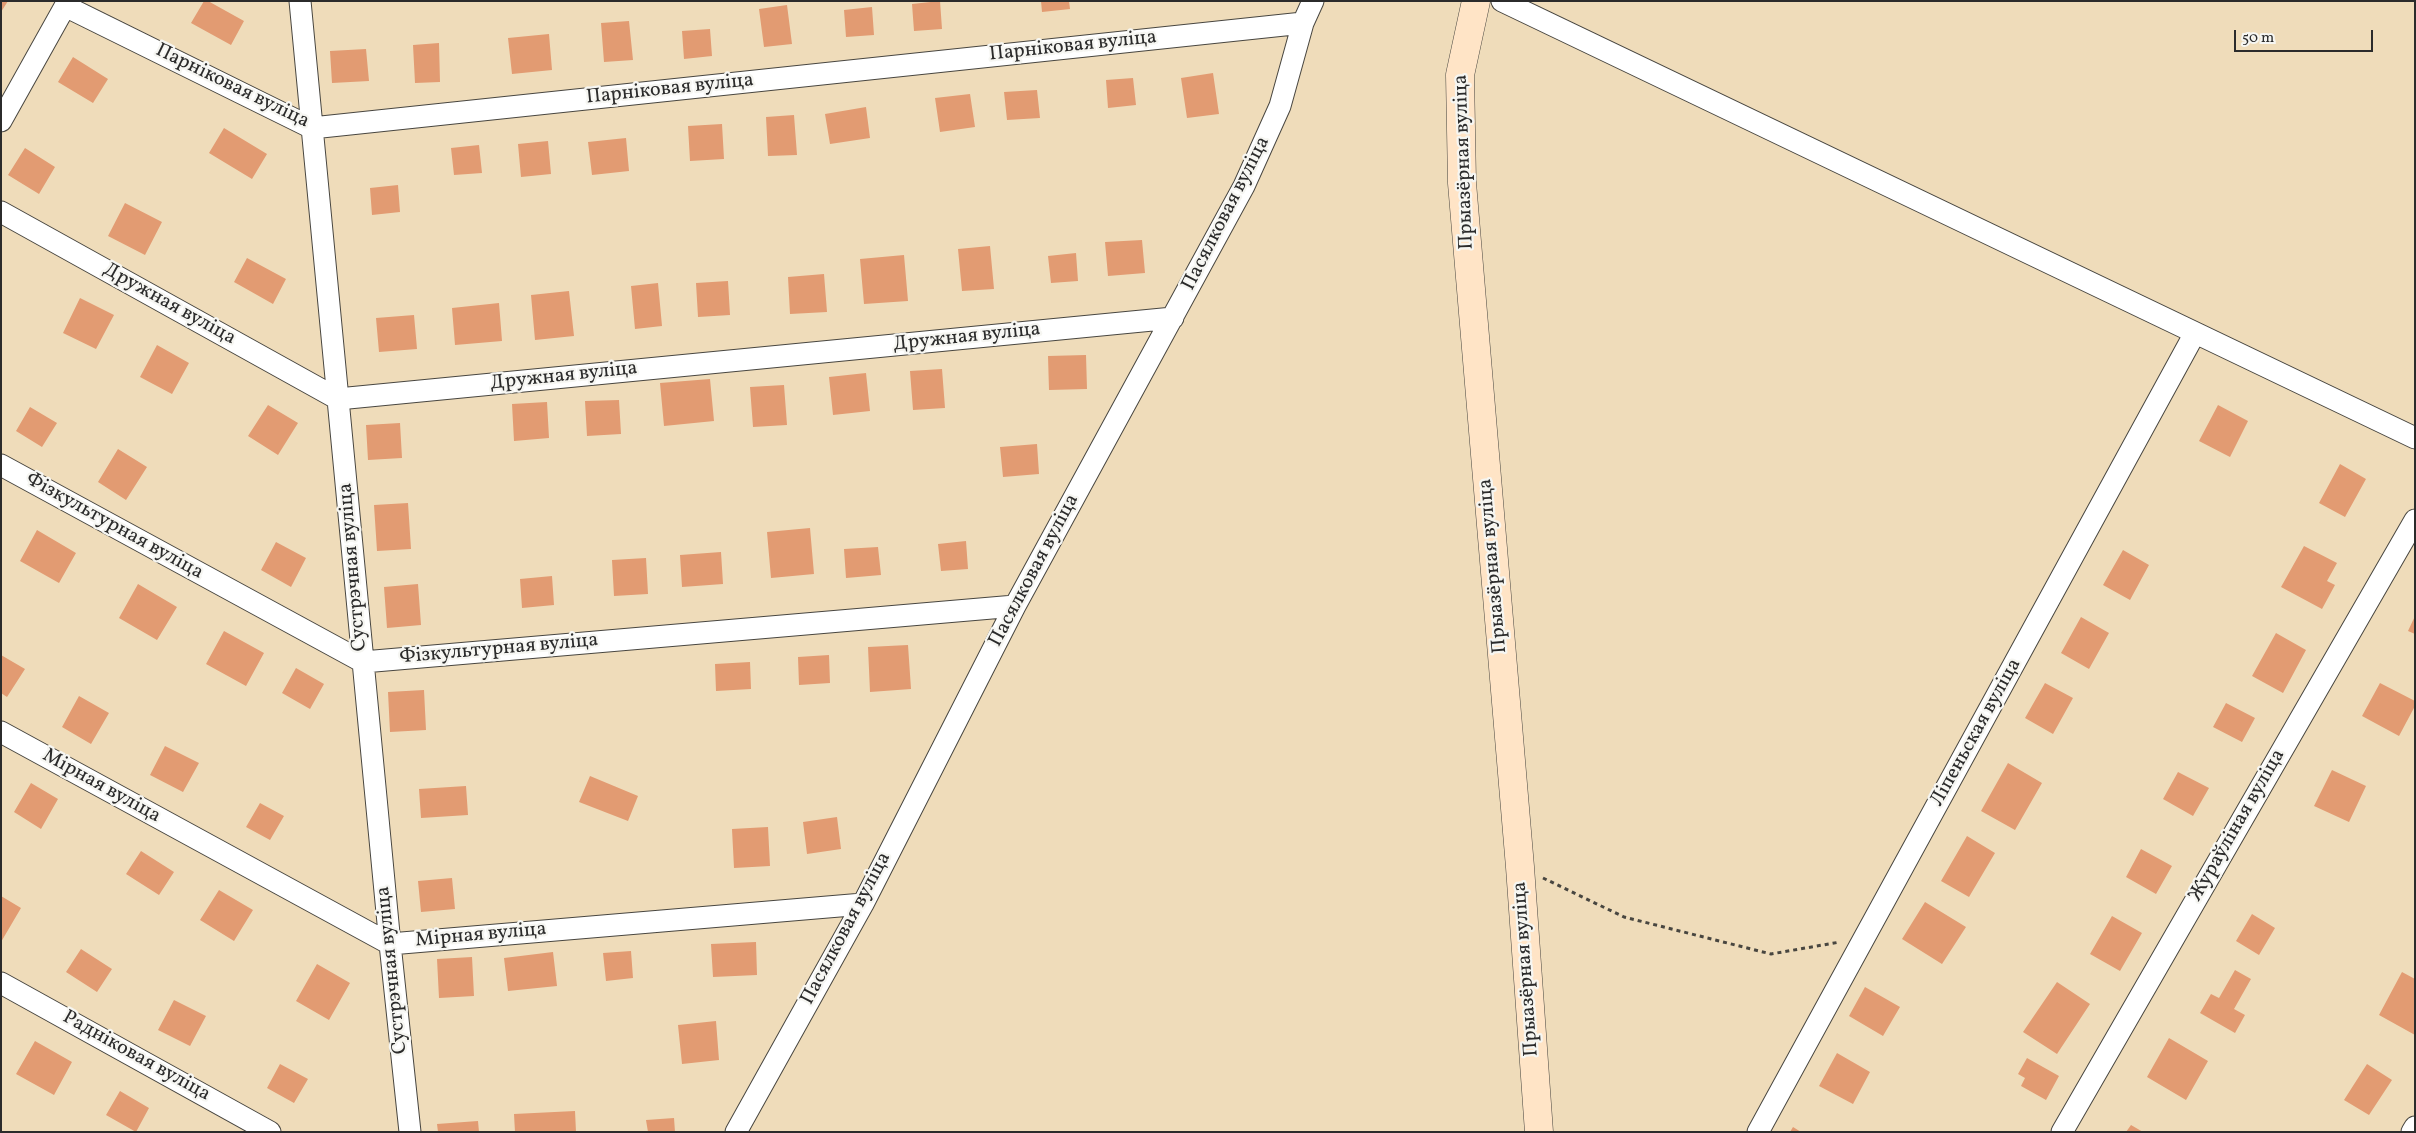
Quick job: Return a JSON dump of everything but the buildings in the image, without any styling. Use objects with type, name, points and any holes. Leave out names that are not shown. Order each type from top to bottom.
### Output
[{"type":"street","name":"Сустрэчная вуліца","points":[[300,1],[390,944],[410,1132]]},
{"type":"street","name":"Пасялковая вуліца","points":[[736,1132],[863,904],[1015,606],[1244,186],[1280,106],[1303,23],[1313,1]]},
{"type":"street","name":"Прыазёрная вуліца","points":[[1476,1],[1460,75],[1462,183],[1520,867],[1539,1132]]},
{"type":"street","points":[[1502,1],[2415,438]]},
{"type":"street","name":"Парніковая вуліца","points":[[66,4],[312,128],[1303,23]]},
{"type":"street","points":[[1,121],[66,4]]},
{"type":"street","name":"Дружная вуліца","points":[[1,212],[338,399],[1173,318]]},
{"type":"street","name":"Ліпеньская вуліца","points":[[1758,1132],[2195,333]]},
{"type":"street","name":"Фізкультурная вуліца","points":[[1,465],[363,662],[1015,606]]},
{"type":"street","name":"Жураўліная вуліца","points":[[2062,1132],[2415,520]]},
{"type":"street","name":"Мірная вуліца","points":[[1,732],[390,944],[863,904]]},
{"type":"street","name":"Радніковая вуліца","points":[[1,983],[270,1132]]},
{"type":"street","points":[[2412,1132],[2415,1127]]},
{"type":"path","points":[[1520,867],[1624,917],[1771,954],[1866,937]]}]
